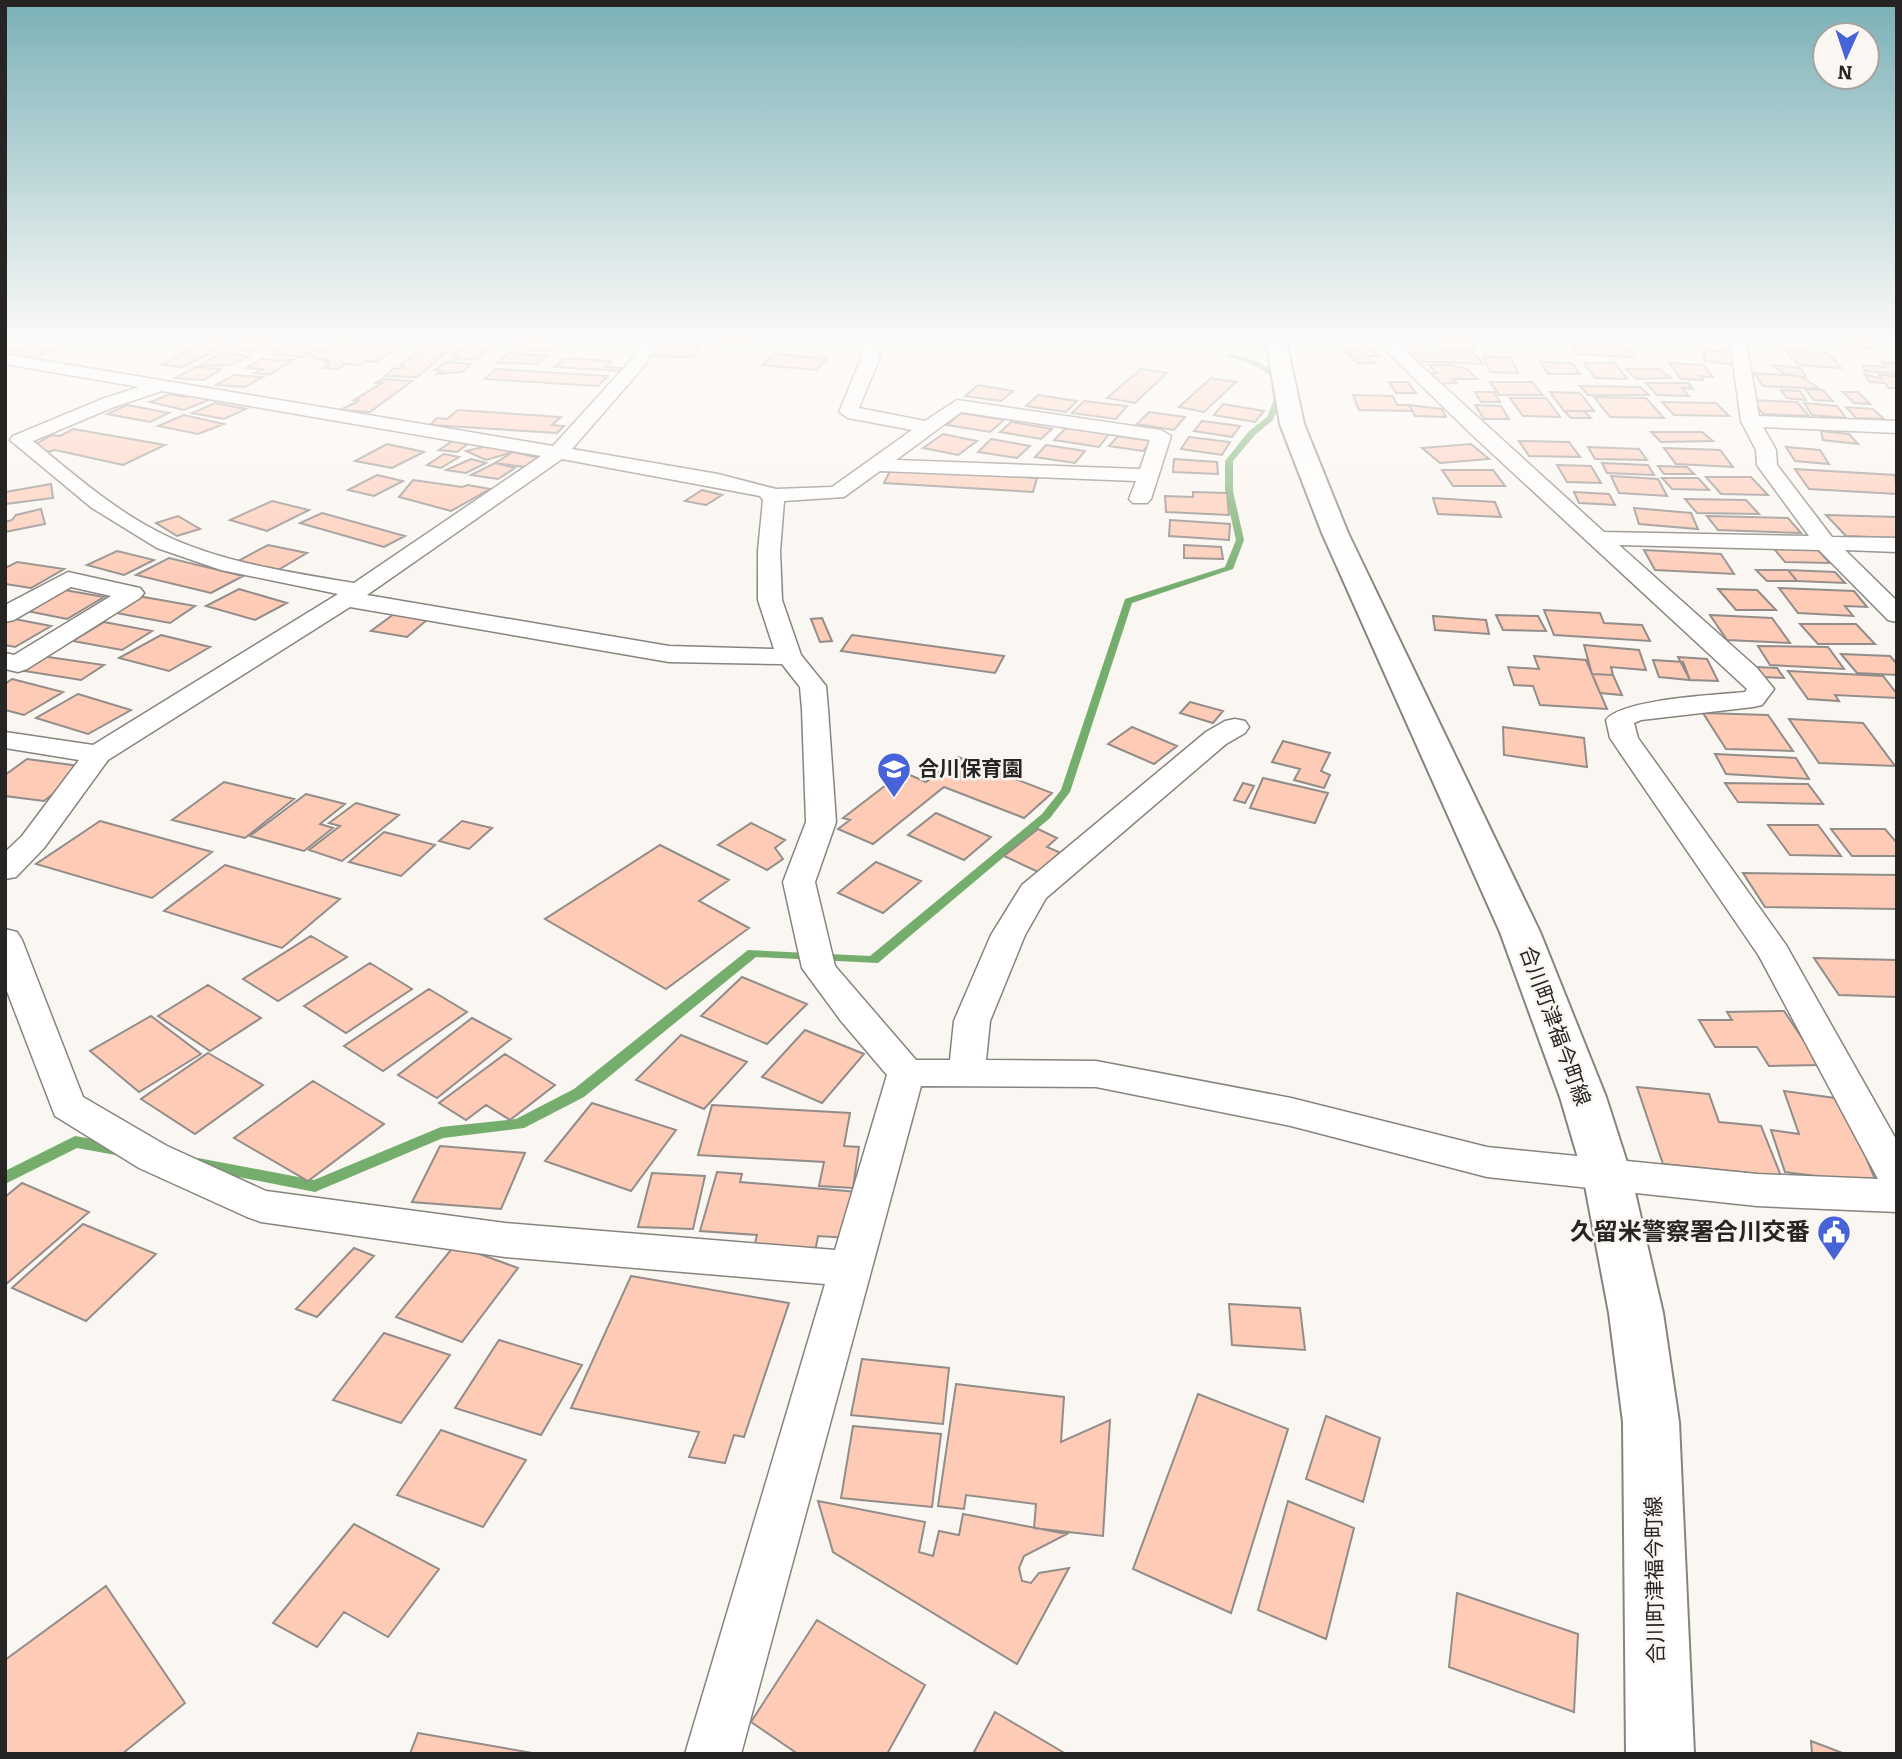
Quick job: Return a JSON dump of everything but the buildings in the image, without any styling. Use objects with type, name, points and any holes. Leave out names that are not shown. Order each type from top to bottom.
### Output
[{"type":"street","points":[[59,423],[19,440],[95,501],[136,528],[187,553],[351,595],[669,654],[789,656]]},
{"type":"street","points":[[383,423],[718,480],[767,491],[774,500],[769,551],[770,600],[789,656],[813,686],[821,822],[799,882],[819,968],[906,1073],[1096,1074],[1291,1112],[1487,1162],[1757,1190],[1897,1196]]},
{"type":"street","points":[[5,870],[33,842],[98,754],[351,595],[558,453],[584,423]]},
{"type":"street","points":[[907,423],[928,427]]},
{"type":"street","points":[[770,495],[837,493],[933,423]]},
{"type":"street","points":[[1073,423],[1161,436],[1140,499]]},
{"type":"street","name":"合川町津福今町線","points":[[1292,423],[1326,509],[1520,932],[1583,1097],[1607,1175],[1636,1312],[1651,1422],[1660,1754]]},
{"type":"street","points":[[1473,423],[1748,673],[1761,689],[1753,699],[1635,713],[1619,720],[1624,738],[1774,953],[1897,1177]]},
{"type":"street","points":[[1751,423],[1766,450],[1767,465],[1787,496],[1826,544],[1897,615]]},
{"type":"street","points":[[1801,423],[1897,427]]},
{"type":"street","points":[[876,464],[1148,475]]},
{"type":"street","points":[[1598,538],[1897,545]]},
{"type":"street","points":[[5,615],[68,579],[132,593],[18,664],[5,661]]},
{"type":"street","points":[[967,1073],[972,1021],[1008,935],[1033,892],[1216,738],[1235,727]]},
{"type":"street","points":[[5,740],[98,754]]},
{"type":"street","points":[[5,940],[68,1106],[153,1157],[261,1206],[505,1240],[849,1269]]},
{"type":"street","points":[[713,1754],[906,1073]]},
{"type":"waterway","points":[[198,1164],[315,1186],[441,1133],[519,1124],[579,1093],[753,953],[873,960],[1046,816],[1066,790],[1128,601],[1229,569],[1240,540],[1229,491],[1229,461],[1264,423]]},
{"type":"waterway","points":[[5,1178],[75,1142],[121,1150]]},
{"type":"place","name":"合川保育園","points":[[894,799]]},
{"type":"place","name":"久留米警察署合川交番","points":[[1834,1262]]}]
